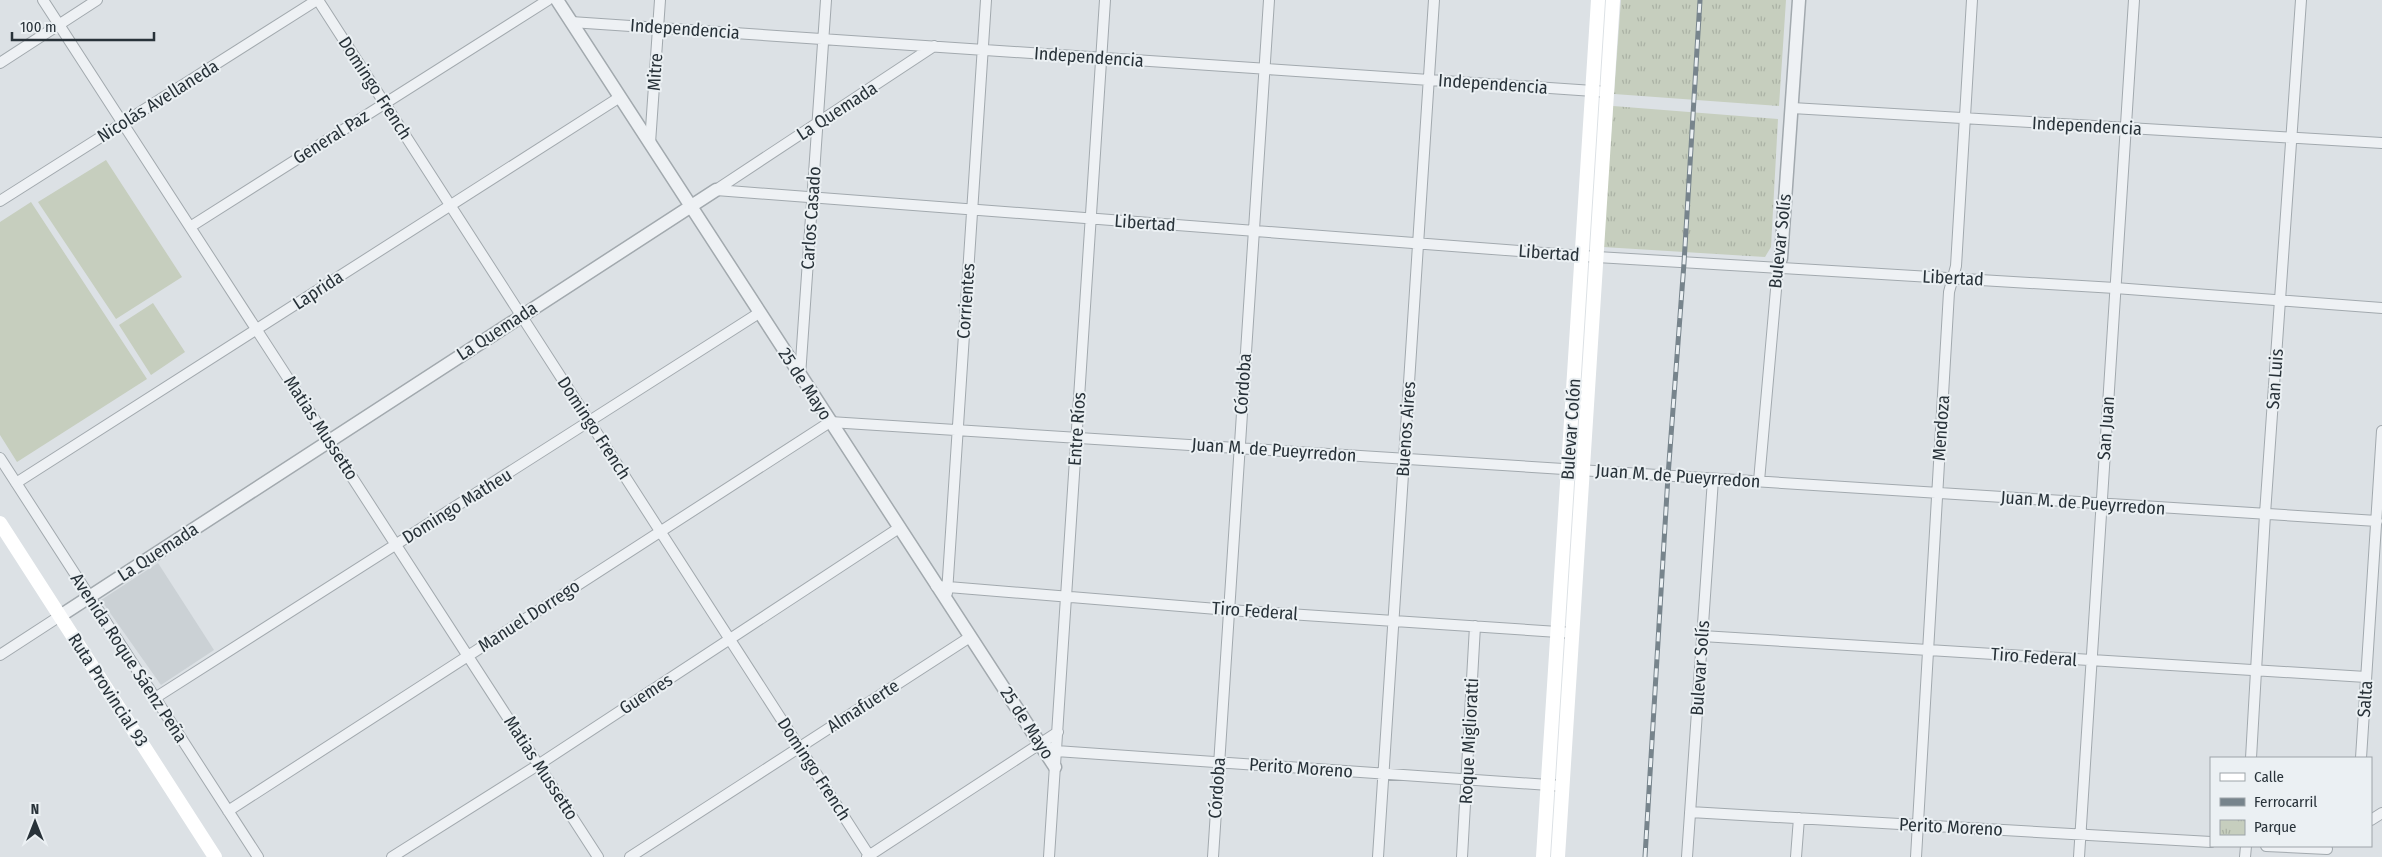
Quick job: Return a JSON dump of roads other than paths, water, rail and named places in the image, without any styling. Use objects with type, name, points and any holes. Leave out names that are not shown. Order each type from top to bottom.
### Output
[{"type":"main road","name":"Bulevar Colón","points":[[1542,857],[1598,0]]},
{"type":"main road","name":"Bulevar Colón","points":[[1558,857],[1574,633],[1613,0]]},
{"type":"main road","name":"Ruta Provincial 93","points":[[0,523],[215,857]]},
{"type":"street","name":"Matias Mussetto","points":[[43,0],[598,857]]},
{"type":"street","points":[[0,63],[97,0]]},
{"type":"street","name":"Domingo French","points":[[318,0],[869,856]]},
{"type":"street","name":"Nicolás Avellaneda","points":[[0,202],[318,0]]},
{"type":"street","name":"General Paz","points":[[190,227],[548,0]]},
{"type":"street","name":"25 de Mayo","points":[[556,0],[899,528],[942,586],[946,601],[1055,766]]},
{"type":"street","name":"Mitre","points":[[650,143],[660,0]]},
{"type":"street","name":"Carlos Casado","points":[[800,376],[826,0]]},
{"type":"street","name":"Corrientes","points":[[942,586],[958,430],[986,0]]},
{"type":"street","name":"Entre Ríos","points":[[1049,857],[1105,0]]},
{"type":"street","name":"Córdoba","points":[[1212,857],[1269,0]]},
{"type":"street","name":"Buenos Aires","points":[[1378,857],[1434,0]]},
{"type":"street","name":"Bulevar Solís","points":[[1759,481],[1778,267],[1781,258],[1799,0]]},
{"type":"street","name":"Mendoza","points":[[1916,857],[1949,292],[1956,266],[1972,0]]},
{"type":"street","name":"San Juan","points":[[2079,857],[2134,0]]},
{"type":"street","name":"San Luis","points":[[2251,757],[2264,514],[2281,300],[2301,0]]},
{"type":"street","name":"Independencia","points":[[571,22],[1608,92]]},
{"type":"street","name":"La Quemada","points":[[60,616],[716,190],[934,46]]},
{"type":"street","name":"Laprida","points":[[16,483],[620,97]]},
{"type":"street","name":"Independencia","points":[[1792,108],[2382,143]]},
{"type":"street","name":"Libertad","points":[[716,190],[1582,256],[2115,288],[2382,308]]},
{"type":"street","name":"Domingo Matheu","points":[[155,698],[760,313]]},
{"type":"street","name":"Juan M. de Pueyrredon","points":[[830,422],[1568,468],[1937,494],[2377,520]]},
{"type":"street","name":"Manuel Dorrego","points":[[228,811],[830,422]]},
{"type":"street","name":"Salta","points":[[2361,757],[2380,499],[2382,430]]},
{"type":"street","name":"Avenida Roque Sáenz Peña","points":[[0,458],[258,857]]},
{"type":"street","name":"Bulevar Solís","points":[[1687,857],[1713,479]]},
{"type":"street","name":"Guemes","points":[[392,857],[538,765],[899,528]]},
{"type":"street","name":"Tiro Federal","points":[[942,586],[1229,610],[1574,633]]},
{"type":"street","points":[[0,654],[60,616]]},
{"type":"street","name":"Roque Miglioratti","points":[[1462,857],[1475,626]]},
{"type":"street","name":"Tiro Federal","points":[[1702,636],[2256,672],[2366,677]]},
{"type":"street","name":"Almafuerte","points":[[630,857],[970,637]]},
{"type":"street","points":[[869,856],[1058,732]]},
{"type":"street","name":"Perito Moreno","points":[[1040,744],[1056,751],[1563,786]]},
{"type":"street","name":"Perito Moreno","points":[[1690,812],[2210,842]]},
{"type":"street","points":[[1796,857],[1799,818]]},
{"type":"street","points":[[2298,847],[2330,848]]},
{"type":"street","points":[[2315,857],[2330,848]]},
{"type":"railway","points":[[1645,857],[1700,0]]}]
